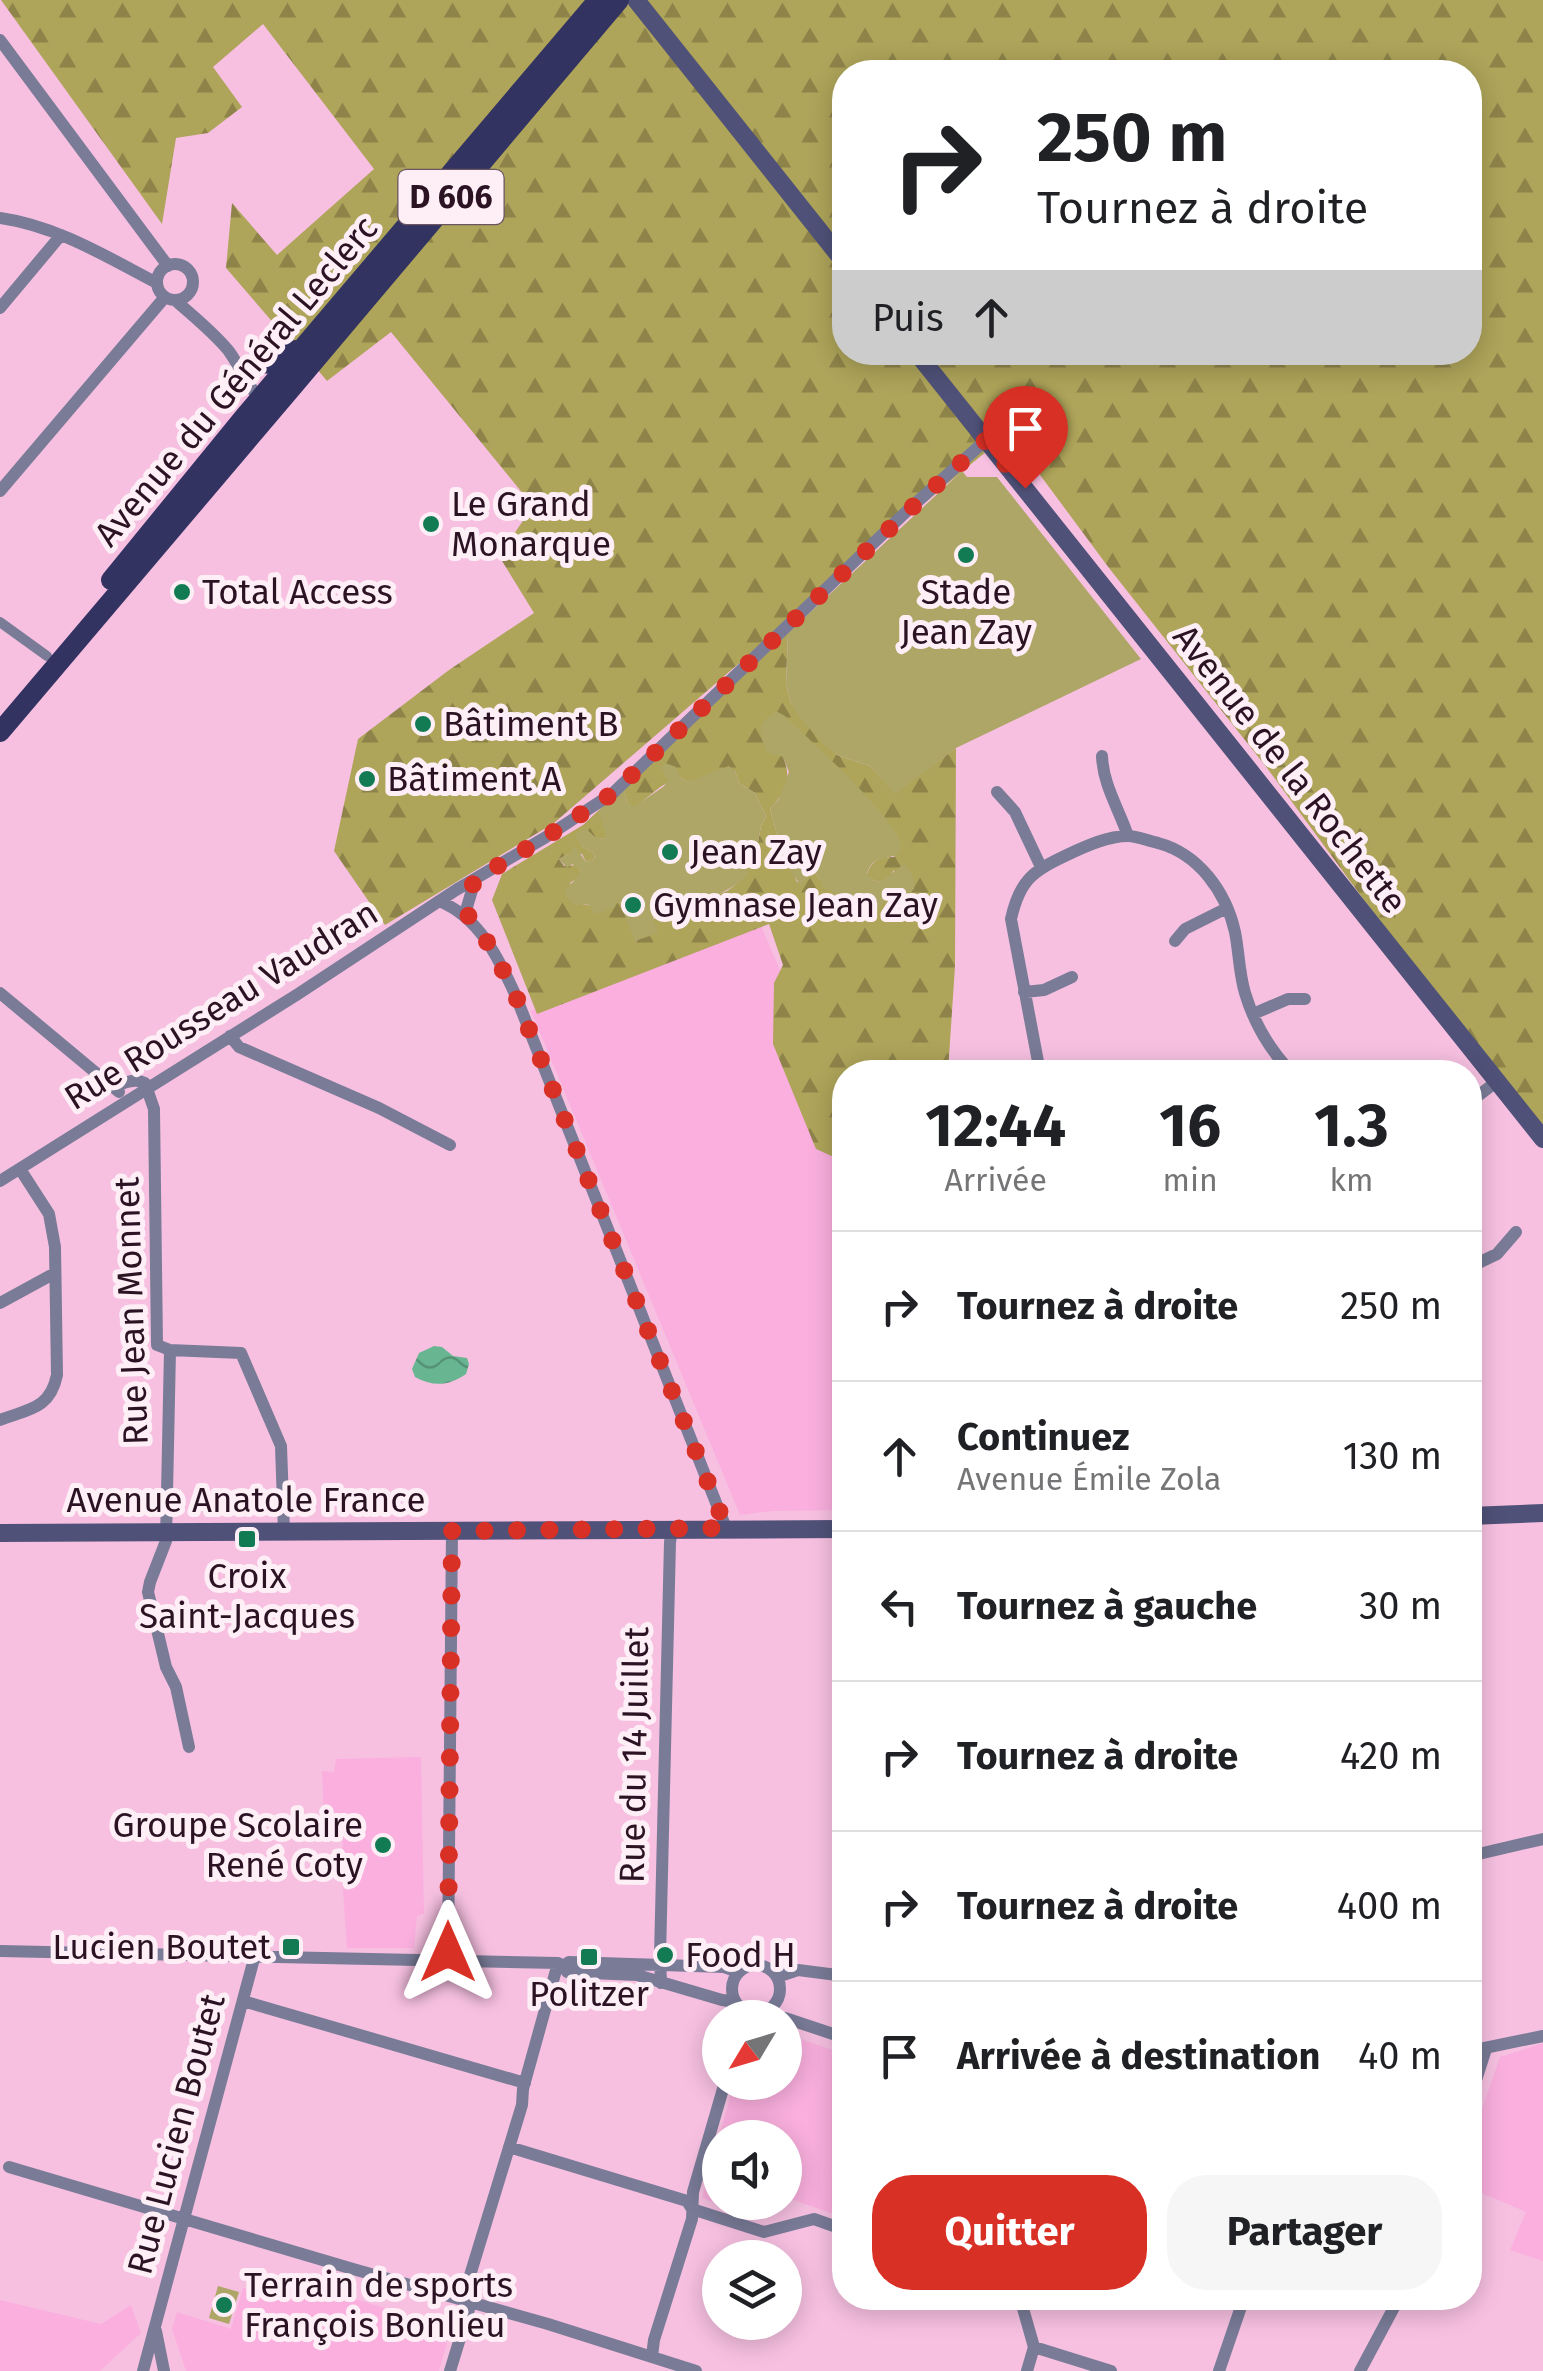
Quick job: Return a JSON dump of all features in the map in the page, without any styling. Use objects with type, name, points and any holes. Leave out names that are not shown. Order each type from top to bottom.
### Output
[{"type":"main road","name":"Avenue du Général Leclerc","points":[[0,732],[271,401],[310,342],[598,0]]},
{"type":"main road","name":"Avenue du Général Leclerc","points":[[0,712],[271,401],[306,373],[619,0]]},
{"type":"main road","points":[[636,0],[832,246]]},
{"type":"main road","points":[[240,360],[272,363],[310,342]]},
{"type":"main road","name":"Avenue de la Rochette","points":[[926,365],[1479,1060]]},
{"type":"main road","name":"Avenue de la Rochette","points":[[1482,1064],[1543,1139]]},
{"type":"main road","points":[[1482,1516],[1543,1513]]},
{"type":"main road","name":"Avenue Anatole France","points":[[0,1533],[832,1529]]},
{"type":"street","points":[[0,40],[168,266]]},
{"type":"street","points":[[0,218],[61,235],[157,283],[240,360],[254,393],[271,401]]},
{"type":"street","points":[[0,308],[61,235]]},
{"type":"street","points":[[0,491],[170,299],[184,298],[191,291],[194,279],[180,264],[168,266],[157,283]]},
{"type":"street","points":[[191,291],[214,335]]},
{"type":"street","name":"Rue Rousseau Vaudran","points":[[0,1181],[613,793],[986,440]]},
{"type":"street","points":[[0,622],[47,656]]},
{"type":"street","points":[[1102,756],[1103,776],[1128,836]]},
{"type":"street","points":[[997,792],[1014,812],[1040,867]]},
{"type":"street","points":[[1038,1060],[1011,919],[1016,897],[1040,867],[1082,848],[1128,836],[1164,845],[1194,862],[1221,892],[1234,929],[1244,990],[1271,1050],[1280,1060]]},
{"type":"street","points":[[469,919],[467,907],[474,880]]},
{"type":"street","points":[[439,902],[469,919],[491,947],[515,994],[726,1528]]},
{"type":"street","points":[[1175,941],[1185,930],[1227,908]]},
{"type":"street","points":[[1024,992],[1044,990],[1072,977]]},
{"type":"street","points":[[0,993],[128,1100]]},
{"type":"street","points":[[1253,1014],[1288,999],[1305,999]]},
{"type":"street","points":[[230,1036],[239,1047],[379,1108],[450,1145]]},
{"type":"street","points":[[114,1088],[139,1080],[148,1088]]},
{"type":"street","points":[[1482,1093],[1496,1082]]},
{"type":"street","name":"Rue Jean Monnet","points":[[148,1088],[154,1109],[157,1345],[170,1350],[166,1541],[148,1592],[166,1667],[176,1687],[188,1746]]},
{"type":"street","points":[[0,1420],[48,1399],[57,1375],[56,1248],[50,1214],[20,1169]]},
{"type":"street","points":[[1482,1261],[1497,1254],[1516,1232]]},
{"type":"street","points":[[0,1303],[55,1273]]},
{"type":"street","points":[[170,1350],[241,1353],[282,1446],[284,1532]]},
{"type":"street","name":"Rue du 14 Juillet","points":[[661,1983],[656,1966],[672,1530]]},
{"type":"street","points":[[448,1959],[452,1531]]},
{"type":"street","points":[[1482,1853],[1543,1839]]},
{"type":"street","points":[[0,1951],[569,1962],[724,1967],[738,1972]]},
{"type":"street","name":"Rue Lucien Boutet","points":[[143,2371],[255,1955]]},
{"type":"street","points":[[561,1964],[567,1972],[636,1975],[722,2000]]},
{"type":"street","points":[[450,2371],[469,2309],[464,2295],[561,1964]]},
{"type":"street","points":[[737,2000],[732,1986],[738,1972],[758,1965],[776,1977],[780,1990],[777,2000]]},
{"type":"street","points":[[776,1977],[798,1970],[832,1974]]},
{"type":"street","points":[[243,2001],[525,2084]]},
{"type":"street","points":[[802,2024],[832,2034]]},
{"type":"street","points":[[1482,2050],[1543,2036]]},
{"type":"street","points":[[1482,2062],[1486,2049]]},
{"type":"street","points":[[652,2356],[692,2219],[693,2192],[720,2100]]},
{"type":"street","points":[[509,2147],[687,2200],[692,2209],[764,2232],[814,2219],[832,2225]]},
{"type":"street","points":[[9,2167],[696,2371]]},
{"type":"street","points":[[1023,2310],[1034,2347],[1027,2371]]},
{"type":"street","points":[[1219,2371],[1240,2310]]},
{"type":"street","points":[[1360,2371],[1393,2310]]},
{"type":"street","points":[[155,2329],[164,2371]]},
{"type":"street","points":[[1034,2347],[1112,2371]]},
{"type":"shaded area","name":"Stade Jean Zay","points":[[962,471],[967,477],[997,477],[1141,659],[956,748],[895,794],[870,766],[837,755],[800,718],[786,684],[788,633]]},
{"type":"shaded area","name":"Jean Zay","points":[[776,711],[851,780],[897,835],[901,847],[898,854],[876,861],[867,874],[880,882],[904,864],[912,875],[914,889],[890,896],[875,915],[862,896],[837,898],[823,888],[814,872],[802,887],[788,868],[778,871],[772,867],[780,845],[770,809],[779,799],[789,772],[783,757],[767,752],[762,739],[765,720]]},
{"type":"shaded area","name":"Jean Zay","points":[[665,763],[676,767],[687,782],[729,766],[739,783],[755,793],[766,816],[757,848],[735,858],[748,875],[703,902],[653,918],[658,933],[635,941],[620,902],[595,915],[589,905],[576,906],[569,900],[565,891],[581,869],[572,864],[567,868],[559,859],[575,846],[586,862],[594,859],[595,854],[583,847],[577,832],[586,829],[605,839],[598,812],[624,787],[627,802],[634,807],[663,787],[668,781],[661,767]]},
{"type":"shaded area","points":[[760,924],[832,1090],[832,1510],[740,1515],[531,1011]]},
{"type":"shaded area","name":"Groupe Scolaire René Coty","points":[[421,1757],[424,1914],[417,1916],[414,1948],[347,1948],[341,1861],[344,1829],[331,1828],[332,1819],[324,1818],[322,1771],[334,1772],[336,1759]]},
{"type":"shaded area","points":[[802,2040],[832,2050],[832,2213],[802,2203],[802,2120],[724,2120],[729,2100],[802,2100]]},
{"type":"shaded area","points":[[1543,2043],[1543,2261],[1510,2250],[1526,2212],[1482,2193],[1482,2109],[1500,2057]]},
{"type":"shaded area","points":[[275,2275],[435,2323],[431,2336],[447,2343],[439,2371],[186,2371],[172,2329],[177,2312],[231,2329],[243,2288],[270,2293]]},
{"type":"shaded area","name":"Terrain de sports François Bonlieu","points":[[218,2286],[239,2292],[229,2324],[209,2318]]},
{"type":"shaded area","points":[[0,2300],[101,2324],[131,2305],[141,2333],[100,2371],[0,2371]]},
{"type":"green space","points":[[1,0],[1543,0],[1543,1144],[1267,768],[1109,568],[1009,433],[554,823],[385,925],[334,851],[358,739],[449,670],[534,613],[499,556],[533,506],[391,332],[327,381],[226,268],[232,203],[277,255],[374,169],[263,24],[213,67],[242,107],[208,133],[176,138],[162,224]]},
{"type":"green space","points":[[788,633],[786,684],[791,703],[837,755],[870,766],[895,793],[956,748],[955,966],[949,1060],[832,1060],[832,1156],[816,1149],[773,1044],[774,983],[783,965],[769,924],[537,1014],[492,900],[502,874],[583,825]],"holes":[[[783,757],[895,857],[877,860],[867,875],[880,882],[894,870],[901,894],[887,897],[870,913],[862,896],[853,899],[814,872],[797,882],[778,855],[780,845],[770,809],[786,784]],[[735,771],[739,783],[755,793],[766,816],[757,848],[735,857],[743,879],[727,891],[653,919],[636,941],[620,902],[582,904],[570,883],[579,877],[581,869],[576,865],[564,866],[559,859],[569,854],[582,854],[586,862],[594,859],[595,854],[583,847],[576,835],[605,839],[624,789],[627,802],[634,808],[680,777],[687,782]]]},
{"type":"water","points":[[434,1346],[467,1358],[466,1374],[441,1384],[415,1377],[412,1369],[419,1353]]},
{"type":"place","name":"Le Grand Monarque","points":[[431,524]]},
{"type":"place","name":"Stade Jean Zay","points":[[966,555]]},
{"type":"place","name":"Total Access","points":[[182,592]]},
{"type":"place","name":"Bâtiment B","points":[[423,724]]},
{"type":"place","name":"Bâtiment A","points":[[367,779]]},
{"type":"place","name":"Jean Zay","points":[[670,852]]},
{"type":"place","name":"Gymnase Jean Zay","points":[[633,905]]},
{"type":"place","name":"Croix Saint-Jacques","points":[[247,1539]]},
{"type":"place","name":"Groupe Scolaire René Coty","points":[[383,1845]]},
{"type":"place","name":"Lucien Boutet","points":[[291,1947]]},
{"type":"place","name":"Food H","points":[[665,1955]]},
{"type":"place","name":"Politzer","points":[[589,1957]]},
{"type":"place","name":"Terrain de sports François Bonlieu","points":[[224,2305]]},
{"type":"route","points":[[448,1952],[452,1531],[726,1528],[515,994],[491,947],[469,919],[467,907],[474,880],[613,793],[986,440],[1025,488]]}]
